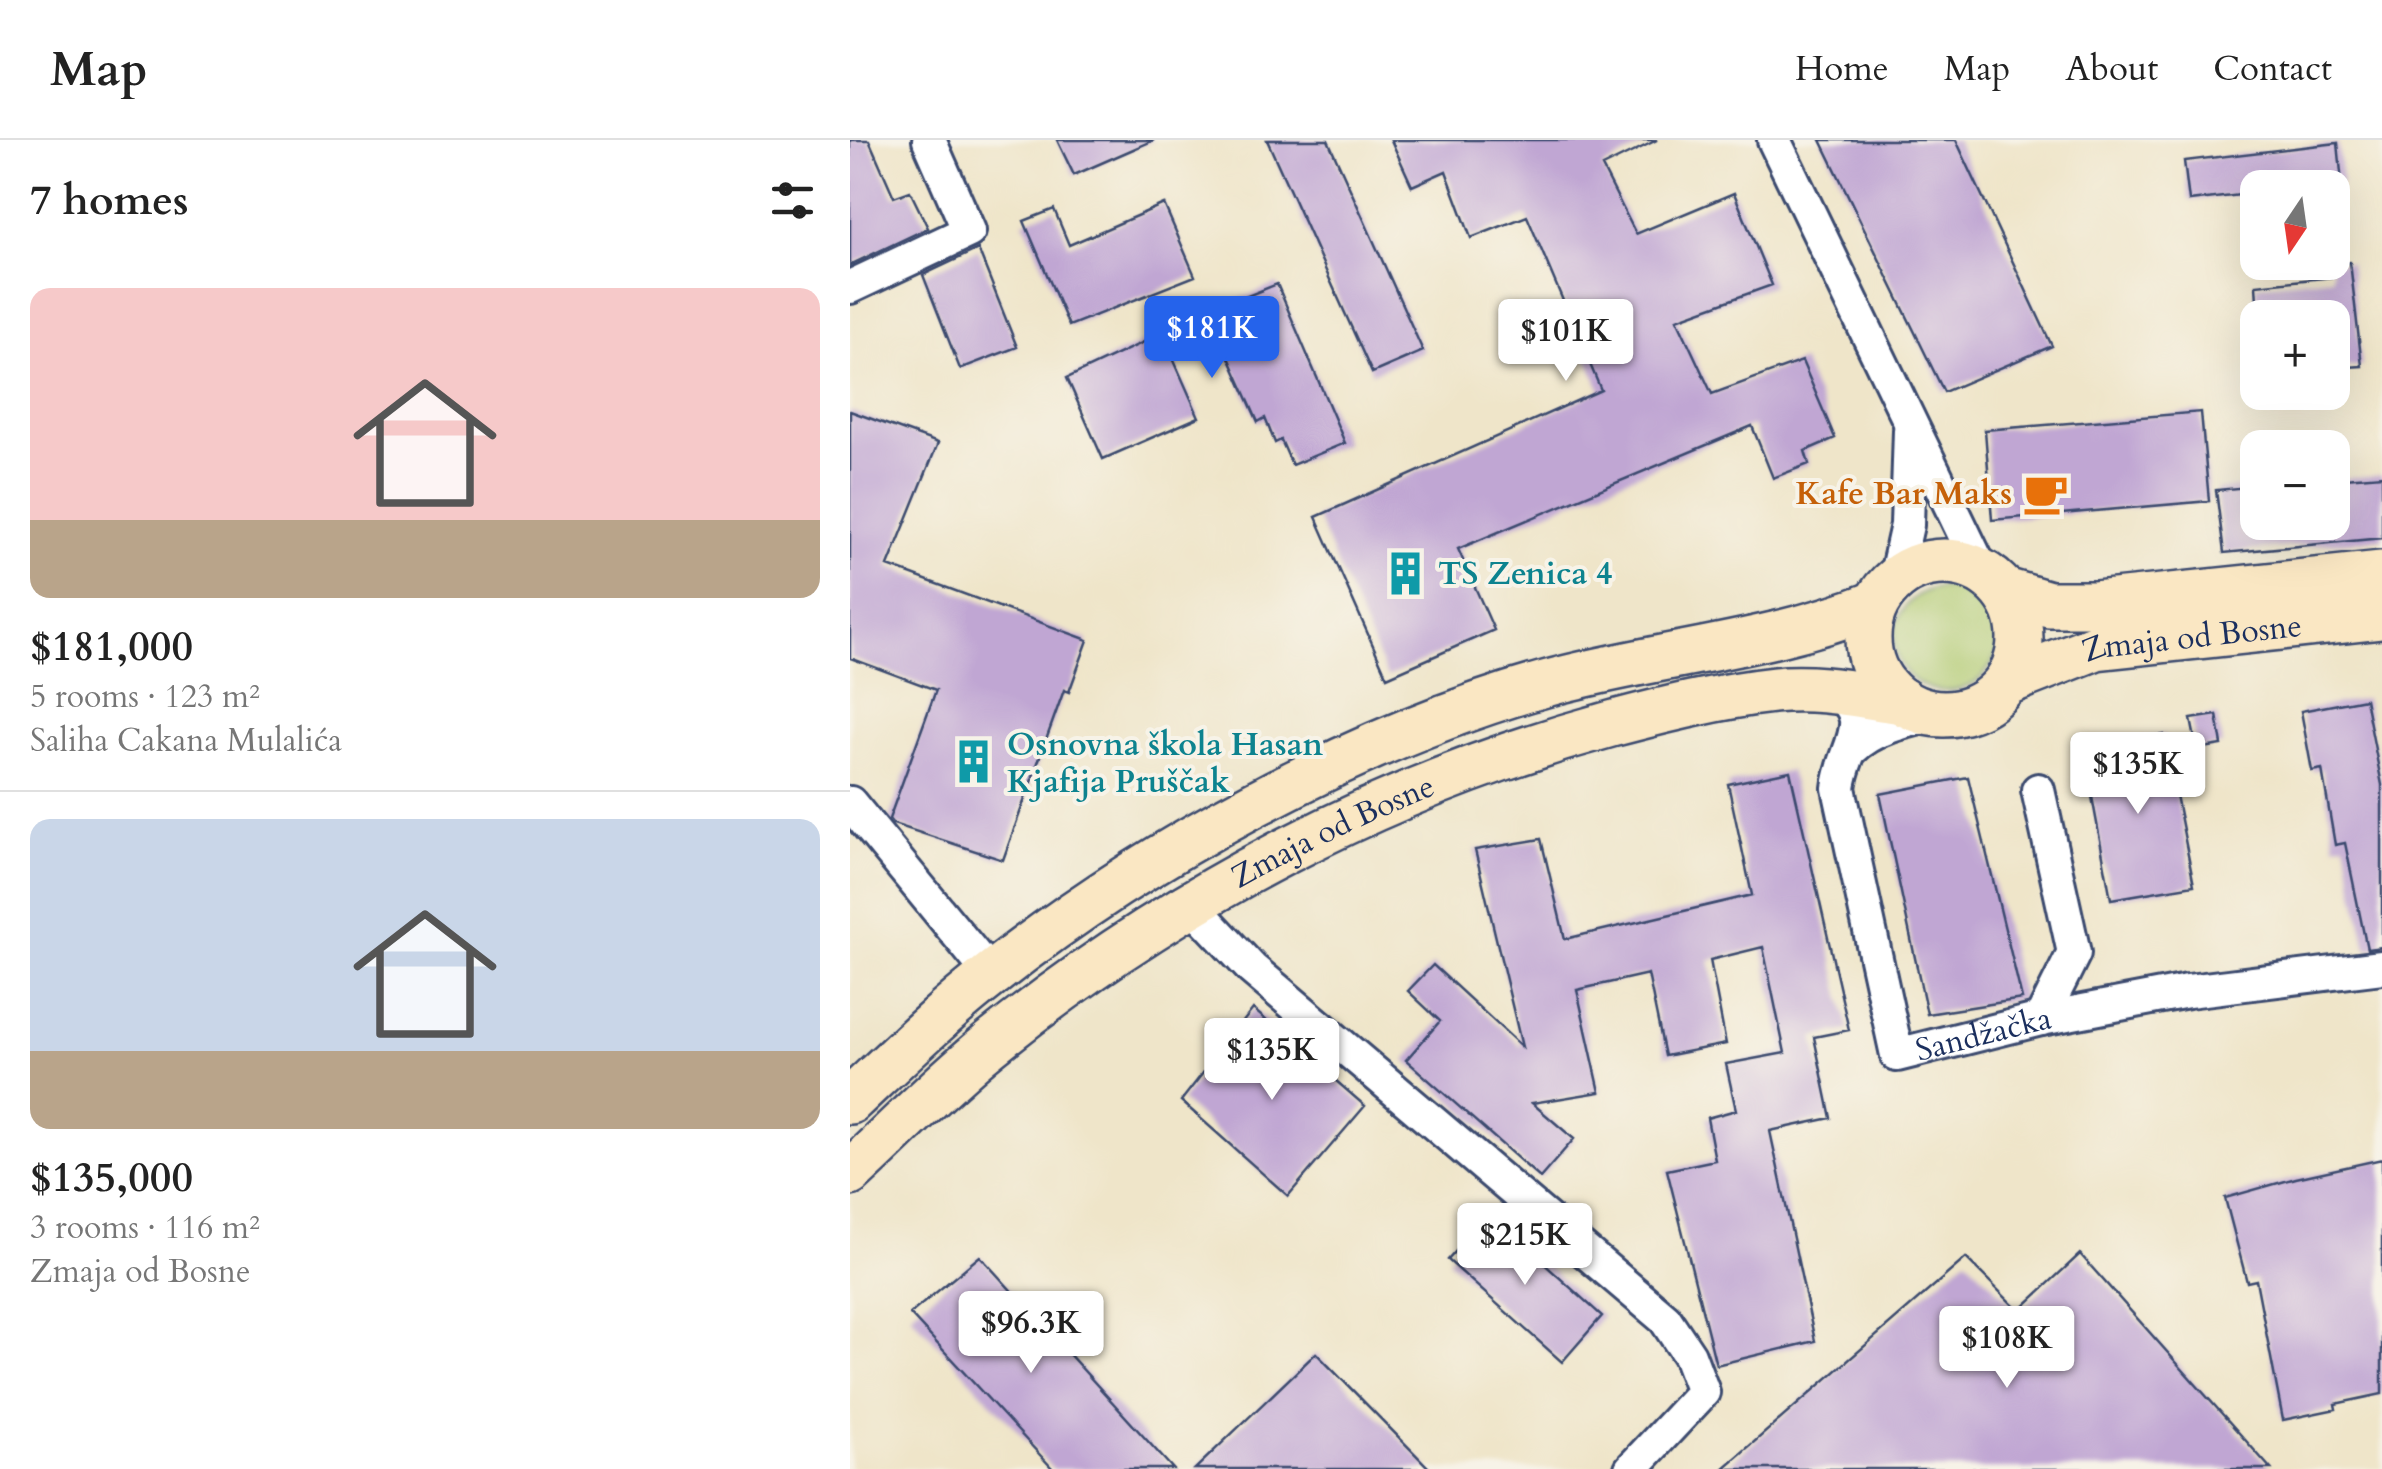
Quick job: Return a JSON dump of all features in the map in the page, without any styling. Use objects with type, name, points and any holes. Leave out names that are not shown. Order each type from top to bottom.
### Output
[{"type":"main road","name":"Zmaja od Bosne","points":[[850,1101],[991,974],[1058,924],[1241,812],[1333,766],[1433,724],[1542,685],[1828,623],[1886,592],[1915,567],[1937,562],[1960,563],[2050,604],[2095,604],[2382,574]]},
{"type":"main road","points":[[1993,581],[2014,608],[2020,626],[2016,665],[2006,682]]},
{"type":"main road","points":[[1886,592],[1869,625],[1868,647],[1874,668],[1886,686],[1922,707]]},
{"type":"main road","name":"Zmaja od Bosne","points":[[850,1173],[986,1046],[1093,966],[1190,903],[1354,816],[1457,772],[1559,738],[1670,709],[1774,690],[1833,690],[1922,707],[1972,708],[1991,698],[2006,682],[2096,647],[2378,621]]},
{"type":"street","points":[[850,287],[968,231],[930,140]]},
{"type":"street","points":[[1774,140],[1960,532],[1993,581]]},
{"type":"street","points":[[1886,592],[1906,525],[1910,420]]},
{"type":"street","name":"Sandžačka","points":[[1833,690],[1856,710],[1851,750],[1839,788],[1897,1055],[2041,1020],[2188,991],[2382,967]]},
{"type":"street","points":[[1851,750],[1922,707]]},
{"type":"street","points":[[2038,790],[2074,954],[2041,1020]]},
{"type":"street","points":[[850,803],[991,974]]},
{"type":"street","points":[[1190,903],[1252,969],[1665,1319],[1690,1354],[1703,1392],[1631,1469]]},
{"type":"green space","points":[[1946,587],[1966,591],[1983,602],[1994,619],[1998,639],[1994,659],[1983,676],[1966,687],[1946,691],[1926,687],[1909,676],[1898,659],[1894,639],[1898,619],[1909,602],[1926,591]]},
{"type":"building","points":[[850,140],[869,140],[894,197],[910,191],[928,228],[850,265]]},
{"type":"building","points":[[1057,140],[1154,140],[1074,175]]},
{"type":"building","points":[[1267,140],[1328,140],[1423,351],[1372,373]]},
{"type":"building","points":[[1391,140],[1657,140],[1602,167],[1636,234],[1734,193],[1772,285],[1677,319],[1712,394],[1802,361],[1835,438],[1805,451],[1809,464],[1773,478],[1752,426],[1458,549],[1494,630],[1387,677],[1316,517],[1601,390],[1527,216],[1471,238],[1446,171],[1412,186]]},
{"type":"building","points":[[1821,140],[1956,140],[2052,346],[1944,392]]},
{"type":"building","points":[[2338,143],[2341,170],[2240,170],[2240,195],[2189,201],[2184,161]]},
{"type":"building","points":[[1164,204],[1195,276],[1069,326],[1024,221],[1054,209],[1069,245]]},
{"type":"building","points":[[978,249],[1017,347],[960,369],[923,275]]},
{"type":"building","points":[[2350,262],[2362,366],[2350,367],[2350,300],[2257,300],[2256,285],[2350,280]]},
{"type":"building","points":[[1277,284],[1345,443],[1292,465],[1281,440],[1275,443],[1265,418],[1258,422],[1219,335],[1172,356],[1199,417],[1103,459],[1067,378]]},
{"type":"building","points":[[850,411],[938,443],[888,566],[1088,640],[1069,692],[1064,690],[1003,860],[893,824],[889,819],[936,690],[850,658]]},
{"type":"building","points":[[2201,412],[2209,501],[1992,520],[1985,430]]},
{"type":"building","points":[[2382,475],[2382,538],[2224,553],[2216,490],[2240,488],[2240,540],[2350,540],[2350,478]]},
{"type":"building","points":[[2365,699],[2382,785],[2382,947],[2367,949],[2345,843],[2335,845],[2322,769],[2312,771],[2301,711]]},
{"type":"building","points":[[2217,715],[2222,745],[2197,749],[2191,719]]},
{"type":"building","points":[[2164,735],[2194,885],[2111,899],[2083,748]]},
{"type":"building","points":[[1790,771],[1849,1030],[1814,1037],[1831,1118],[1770,1131],[1815,1341],[1716,1365],[1667,1170],[1715,1160],[1707,1118],[1736,1110],[1726,1064],[1785,1053],[1763,947],[1710,960],[1726,1044],[1665,1056],[1648,974],[1577,990],[1600,1092],[1532,1103],[1574,1139],[1540,1178],[1406,1060],[1440,1021],[1408,991],[1433,965],[1522,1047],[1475,850],[1541,839],[1565,939],[1752,895],[1728,784]]},
{"type":"building","points":[[1968,777],[2022,999],[1927,1014],[1880,794]]},
{"type":"building","points":[[1253,1009],[1365,1106],[1288,1196],[1181,1101]]},
{"type":"building","points":[[2382,1159],[2382,1394],[2283,1420],[2256,1280],[2247,1282],[2225,1198]]},
{"type":"building","points":[[1489,1214],[1602,1316],[1562,1362],[1448,1260]]},
{"type":"building","points":[[2080,1254],[2271,1469],[1723,1469],[1966,1258],[2019,1311]]},
{"type":"building","points":[[980,1256],[1173,1469],[1053,1469],[910,1314]]},
{"type":"building","points":[[1316,1353],[1430,1469],[1195,1469]]},
{"type":"place","name":"Kafe Bar Maks","points":[[2045,493]]},
{"type":"place","name":"TS Zenica 4","points":[[1405,573]]},
{"type":"place","name":"Osnovna škola Hasan Kjafija Pruščak","points":[[974,762]]}]
